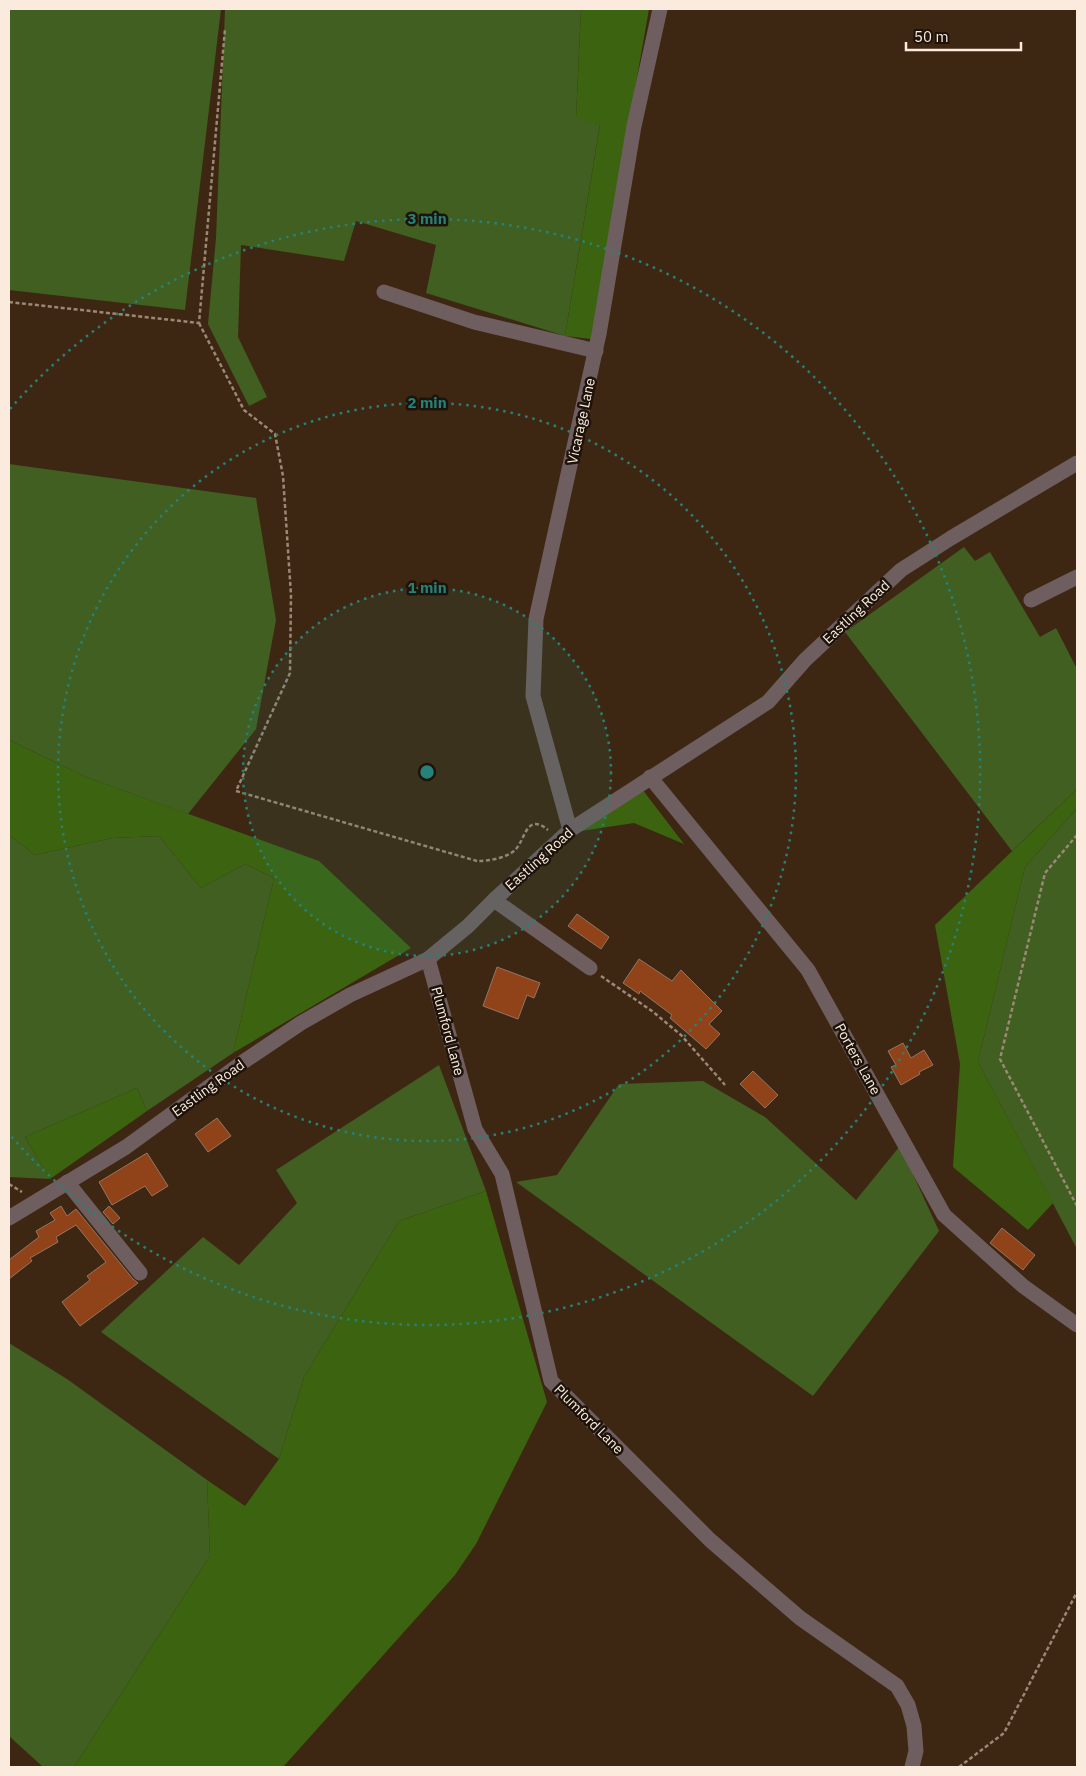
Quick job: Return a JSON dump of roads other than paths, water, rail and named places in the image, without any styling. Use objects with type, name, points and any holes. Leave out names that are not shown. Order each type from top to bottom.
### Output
[{"type":"street","name":"Vicarage Lane","points":[[564,834],[533,696],[536,619],[596,350],[634,126],[660,9]]},
{"type":"street","points":[[384,292],[474,322],[596,350]]},
{"type":"street","name":"Eastling Road","points":[[9,1218],[126,1147],[243,1062],[301,1023],[350,995],[428,959],[468,926],[564,834],[768,702],[805,660],[901,570],[951,538],[1075,469]]},
{"type":"street","points":[[1031,600],[1077,577]]},
{"type":"street","name":"Porters Lane","points":[[650,777],[808,970],[944,1215],[1023,1286],[1077,1325]]},
{"type":"street","points":[[494,900],[590,968]]},
{"type":"street","points":[[428,959],[434,967],[442,990],[453,1035]]},
{"type":"street","name":"Plumford Lane","points":[[428,959],[475,1130],[502,1174],[551,1381],[710,1540],[800,1618],[897,1686],[908,1705],[914,1726],[916,1751],[912,1767]]},
{"type":"street","points":[[67,1182],[140,1273]]}]
